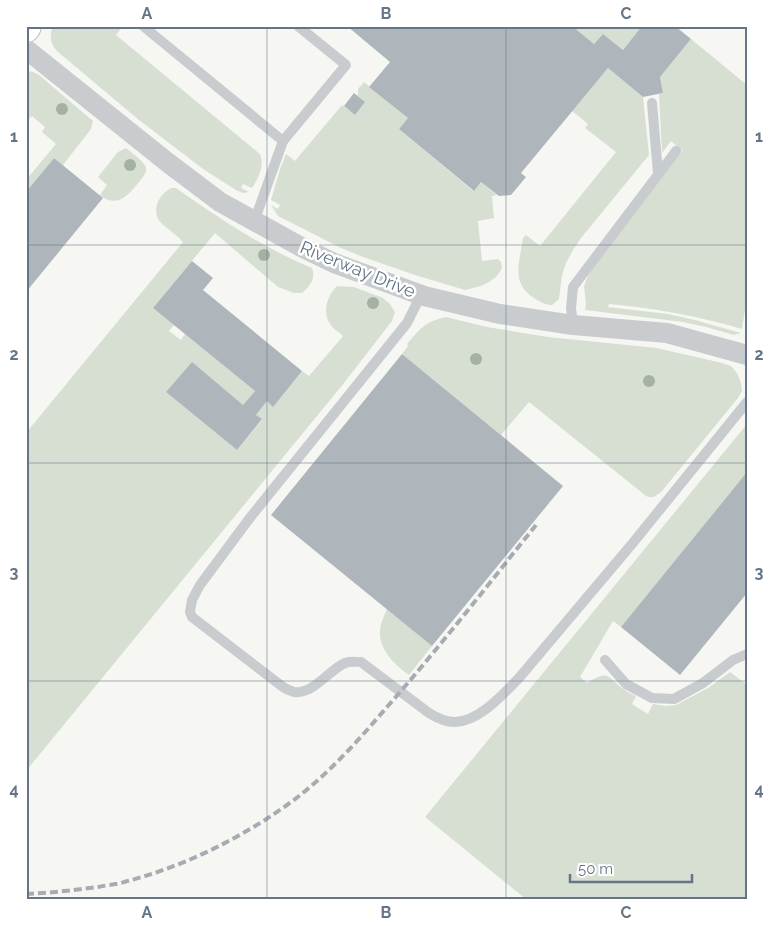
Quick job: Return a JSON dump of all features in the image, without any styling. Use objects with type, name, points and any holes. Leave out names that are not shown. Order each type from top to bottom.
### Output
[{"type":"street","name":"Riverway Drive","points":[[26,49],[220,202],[254,222],[334,263],[421,296],[500,314],[573,325],[667,333],[747,355]]},
{"type":"lane","points":[[143,26],[284,142]]},
{"type":"lane","points":[[254,222],[284,142],[346,65],[298,26]]},
{"type":"lane","points":[[652,103],[658,173]]},
{"type":"lane","points":[[573,325],[571,308],[573,287],[676,151]]},
{"type":"lane","points":[[421,296],[407,324],[249,519],[200,585],[192,600],[190,612],[192,617],[283,687],[295,692],[304,691],[315,685],[345,663],[361,662],[437,718],[454,722],[463,722],[472,718],[486,709],[518,678],[632,544],[747,402]]},
{"type":"lane","points":[[605,660],[626,684],[652,698],[674,699],[703,683],[733,660],[747,654]]},
{"type":"shaded area","points":[[53,26],[123,26],[116,35],[260,154],[262,163],[252,188],[243,184],[241,188],[249,192],[243,193],[236,190],[203,169],[139,120],[58,52],[51,40]]},
{"type":"shaded area","points":[[572,26],[642,26],[623,50],[603,34],[594,44]]},
{"type":"shaded area","points":[[691,39],[747,85],[747,309],[745,310],[742,329],[692,316],[659,310],[609,304],[608,307],[668,314],[741,333],[734,335],[683,322],[585,310],[584,286],[588,276],[603,252],[682,151],[671,141],[662,153],[659,94],[663,93],[660,77]]},
{"type":"shaded area","points":[[608,68],[643,97],[649,155],[573,250],[562,275],[559,299],[552,305],[543,303],[527,292],[519,278],[518,271],[523,238],[526,235],[540,246],[616,152],[585,128],[588,124],[572,111]]},
{"type":"shaded area","points":[[27,71],[39,75],[93,121],[91,129],[63,165],[54,158],[26,192],[26,180],[56,144],[42,132],[45,127],[32,116],[26,119]]},
{"type":"shaded area","points":[[364,82],[408,118],[399,129],[473,191],[481,182],[497,195],[492,196],[494,218],[478,221],[482,261],[498,259],[501,262],[502,268],[496,277],[489,282],[465,290],[363,257],[278,216],[271,205],[278,209],[280,205],[271,200],[286,154],[295,161],[342,105],[355,115],[365,102],[358,96],[358,89]]},
{"type":"shaded area","points":[[126,148],[143,163],[146,172],[126,196],[122,199],[111,201],[100,195],[107,185],[98,177],[118,152]]},
{"type":"shaded area","points":[[171,188],[176,188],[259,242],[312,268],[312,282],[308,288],[302,293],[294,293],[278,287],[215,233],[153,308],[174,325],[169,331],[181,340],[185,334],[255,391],[243,405],[192,363],[166,392],[237,450],[262,420],[256,415],[267,401],[273,406],[302,371],[309,376],[343,336],[331,326],[326,314],[328,299],[337,286],[354,287],[383,298],[395,312],[392,321],[344,383],[26,771],[26,433],[183,242],[158,219],[156,209],[159,199]]},
{"type":"shaded area","points":[[446,317],[487,327],[548,337],[657,348],[722,363],[731,366],[737,373],[742,391],[662,491],[654,497],[648,497],[529,402],[501,435],[402,354],[408,346],[407,344],[424,326]]},
{"type":"shaded area","points":[[747,424],[747,472],[621,627],[613,621],[580,677],[587,683],[600,676],[608,676],[626,691],[636,696],[632,704],[648,714],[653,704],[676,705],[708,688],[730,672],[747,685],[747,900],[527,900],[425,817]]},
{"type":"shaded area","points":[[387,609],[432,646],[409,675],[393,661],[382,643],[380,629]]},
{"type":"building","points":[[347,26],[572,26],[594,44],[603,34],[623,50],[642,26],[675,26],[691,39],[660,77],[663,93],[643,97],[608,68],[521,173],[526,177],[511,195],[499,196],[481,182],[474,191],[399,129],[408,118],[369,87],[390,62]]},
{"type":"building","points":[[354,93],[365,102],[355,115],[344,106]]},
{"type":"building","points":[[54,158],[103,198],[26,292],[26,192]]},
{"type":"building","points":[[192,261],[213,278],[203,290],[302,371],[273,407],[267,401],[256,415],[262,419],[237,450],[166,392],[192,362],[243,405],[255,391],[153,308]]},
{"type":"building","points":[[402,354],[563,486],[432,646],[271,515]]},
{"type":"building","points":[[747,472],[747,593],[680,675],[621,627]]},
{"type":"railway","points":[[26,894],[121,883],[167,869],[229,841],[287,805],[340,759],[364,733],[444,640],[536,525]]}]
